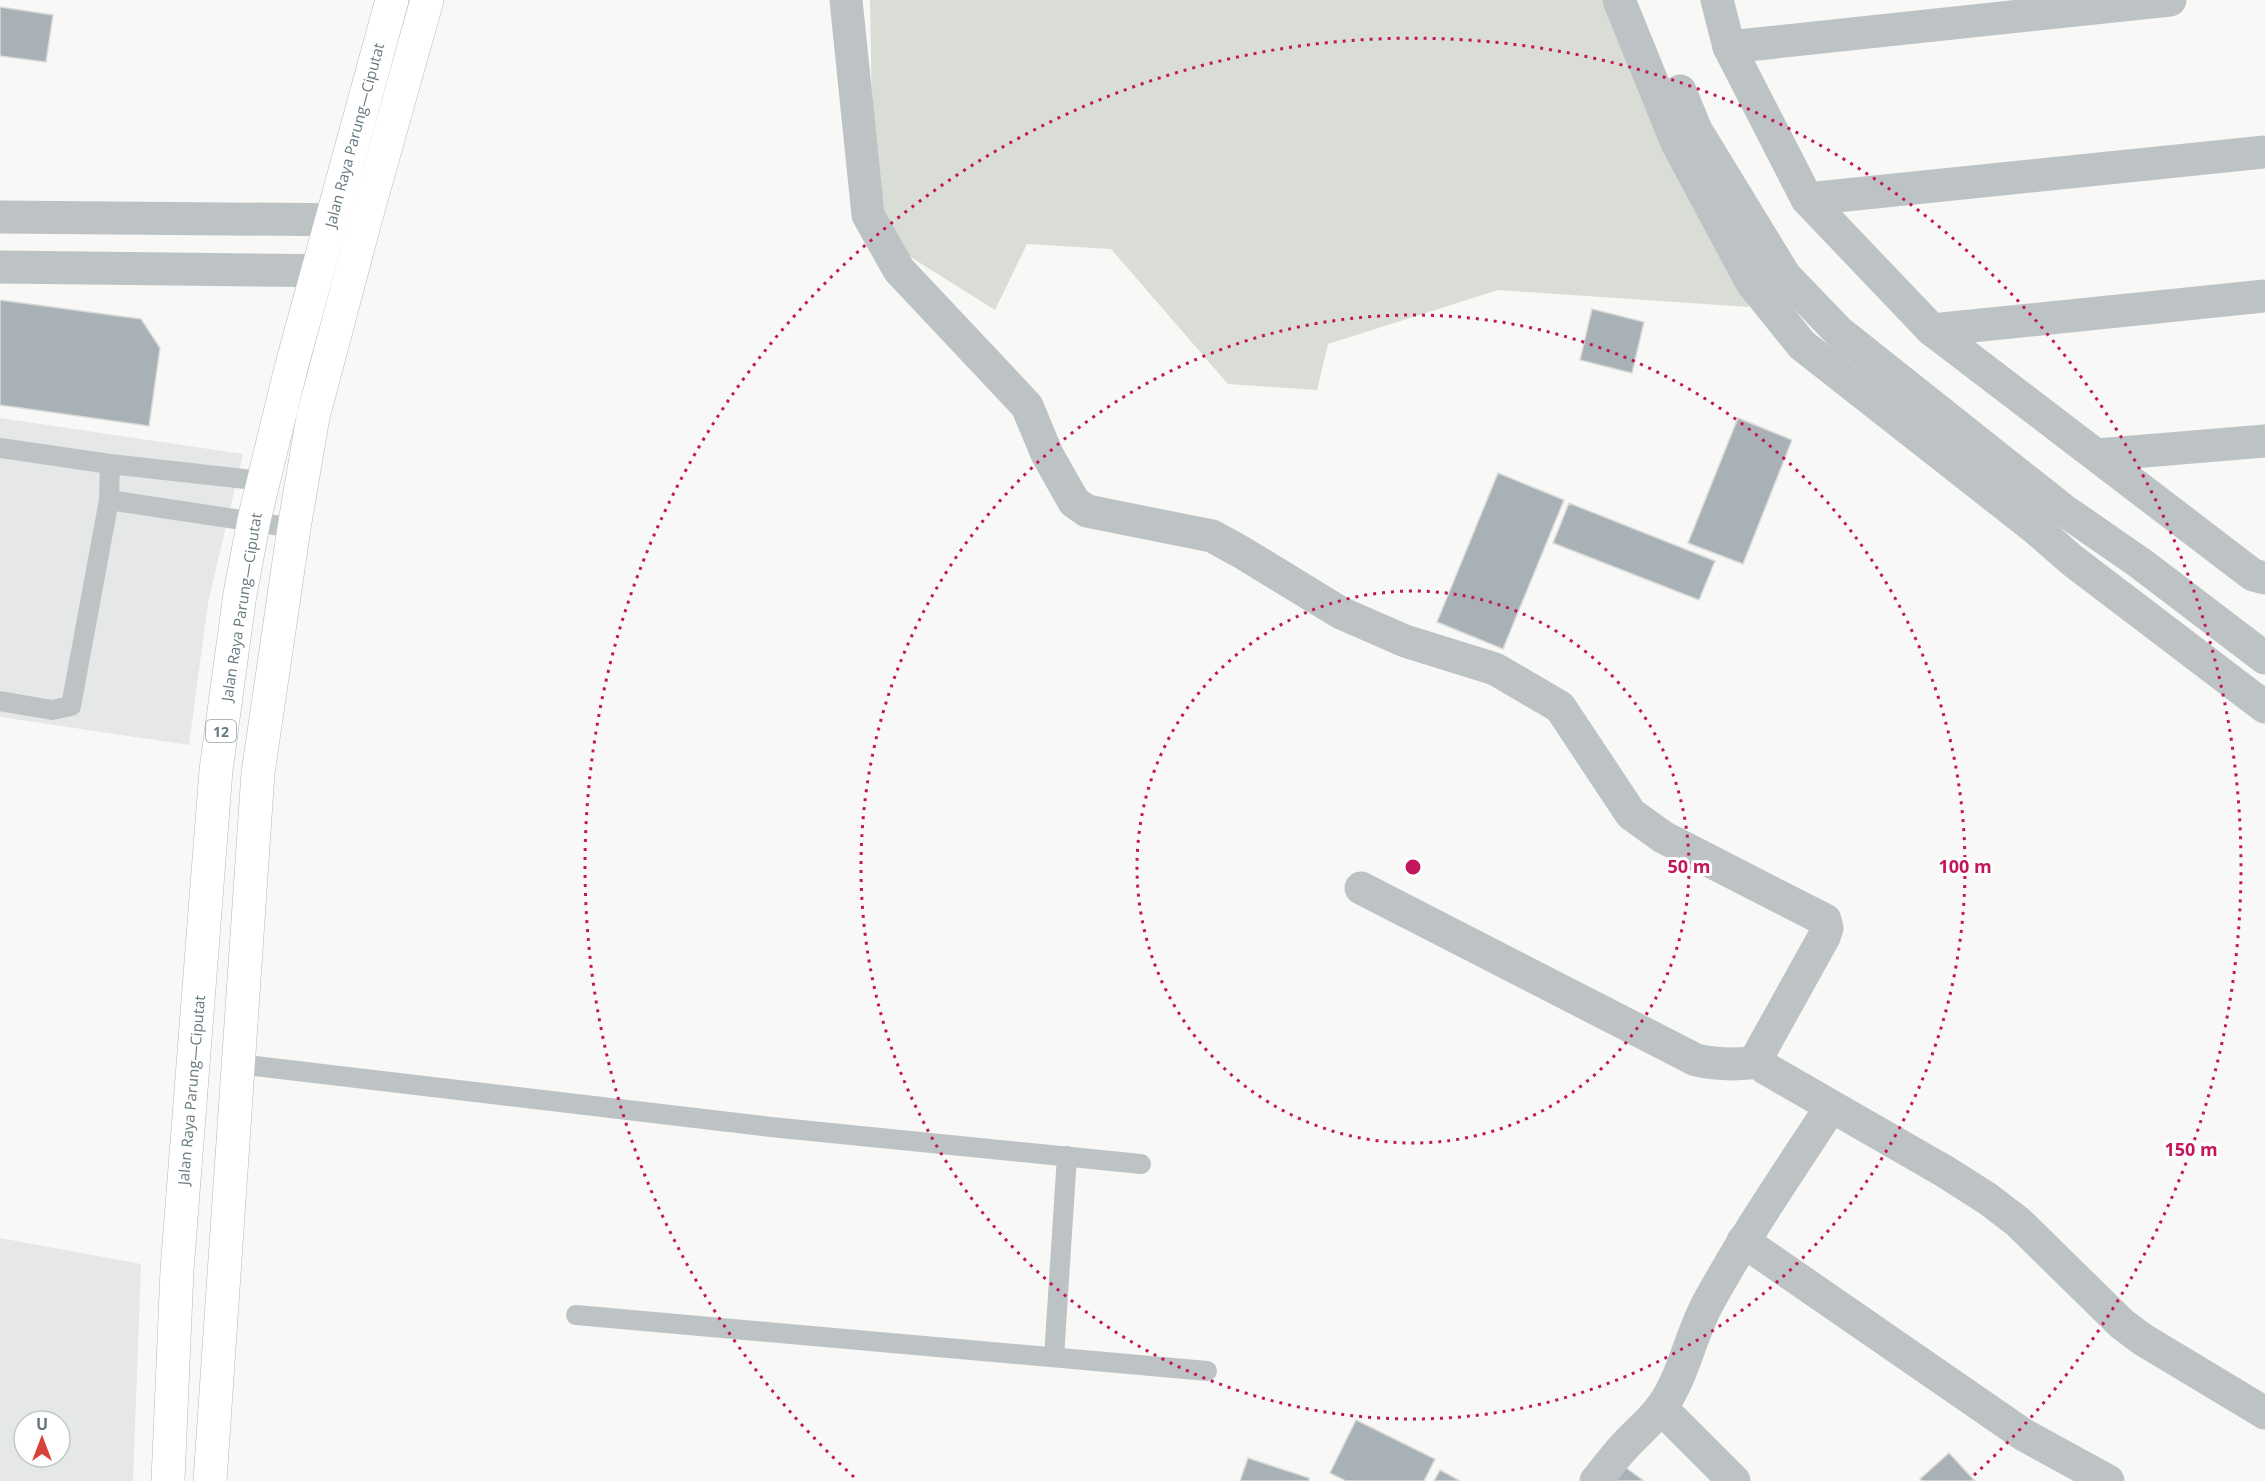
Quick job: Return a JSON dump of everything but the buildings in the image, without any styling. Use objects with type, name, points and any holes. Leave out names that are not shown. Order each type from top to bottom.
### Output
[{"type":"highway","name":"Jalan Raya Parung—Ciputat","points":[[168,1481],[177,1270],[216,770],[240,594],[263,481],[316,271],[392,0]]},
{"type":"highway","points":[[210,1481],[258,773],[294,528],[314,417],[351,271],[427,0]]},
{"type":"highway","points":[[193,1062],[238,1064]]},
{"type":"street","points":[[846,0],[868,215],[899,270],[1027,406],[1047,454],[1074,502],[1087,511],[1212,536],[1341,613],[1405,641],[1495,669],[1560,707],[1632,814],[1663,837],[1825,920],[1827,928],[1824,937],[1759,1054],[1760,1062],[1765,1068],[1944,1171],[1988,1199],[2018,1222],[2122,1324],[2142,1339],[2265,1413]]},
{"type":"street","points":[[1619,0],[1677,143],[1752,284],[1802,345],[2035,528],[2073,561],[2265,706]]},
{"type":"street","points":[[1644,0],[1696,130],[1785,276],[1839,332],[2052,502],[2140,563],[2265,658]]},
{"type":"street","points":[[1717,0],[1729,47],[1808,199],[1932,330],[2253,575],[2265,578]]},
{"type":"street","points":[[1729,47],[2170,0]]},
{"type":"street","points":[[1808,199],[2265,152]]},
{"type":"street","points":[[351,271],[7,268],[8,217],[365,220]]},
{"type":"street","points":[[1932,330],[2265,296]]},
{"type":"street","points":[[2097,455],[2265,441]]},
{"type":"street","points":[[1361,888],[1696,1060],[1737,1065],[1760,1062]]},
{"type":"street","points":[[1596,1481],[1621,1449],[1661,1408],[1685,1364],[1697,1325],[1743,1240],[1831,1107]]},
{"type":"street","points":[[1743,1240],[2024,1435],[2108,1481]]},
{"type":"street","points":[[1661,1408],[1734,1481]]},
{"type":"lane","points":[[0,448],[110,464],[263,481]]},
{"type":"lane","points":[[0,701],[52,710],[71,706],[109,500],[110,464]]},
{"type":"lane","points":[[109,500],[254,520],[294,528]]},
{"type":"lane","points":[[238,1064],[771,1127],[1141,1164]]},
{"type":"lane","points":[[1054,1357],[1067,1156]]},
{"type":"lane","points":[[576,1315],[1207,1371]]},
{"type":"shaded area","points":[[870,0],[1613,0],[1674,146],[1749,307],[1498,290],[1328,344],[1317,390],[1228,384],[1111,249],[1027,244],[995,310],[874,234]]},
{"type":"shaded area","points":[[0,418],[243,454],[208,603],[189,745],[0,717]]},
{"type":"shaded area","points":[[0,1238],[141,1264],[133,1481],[0,1481]]}]
